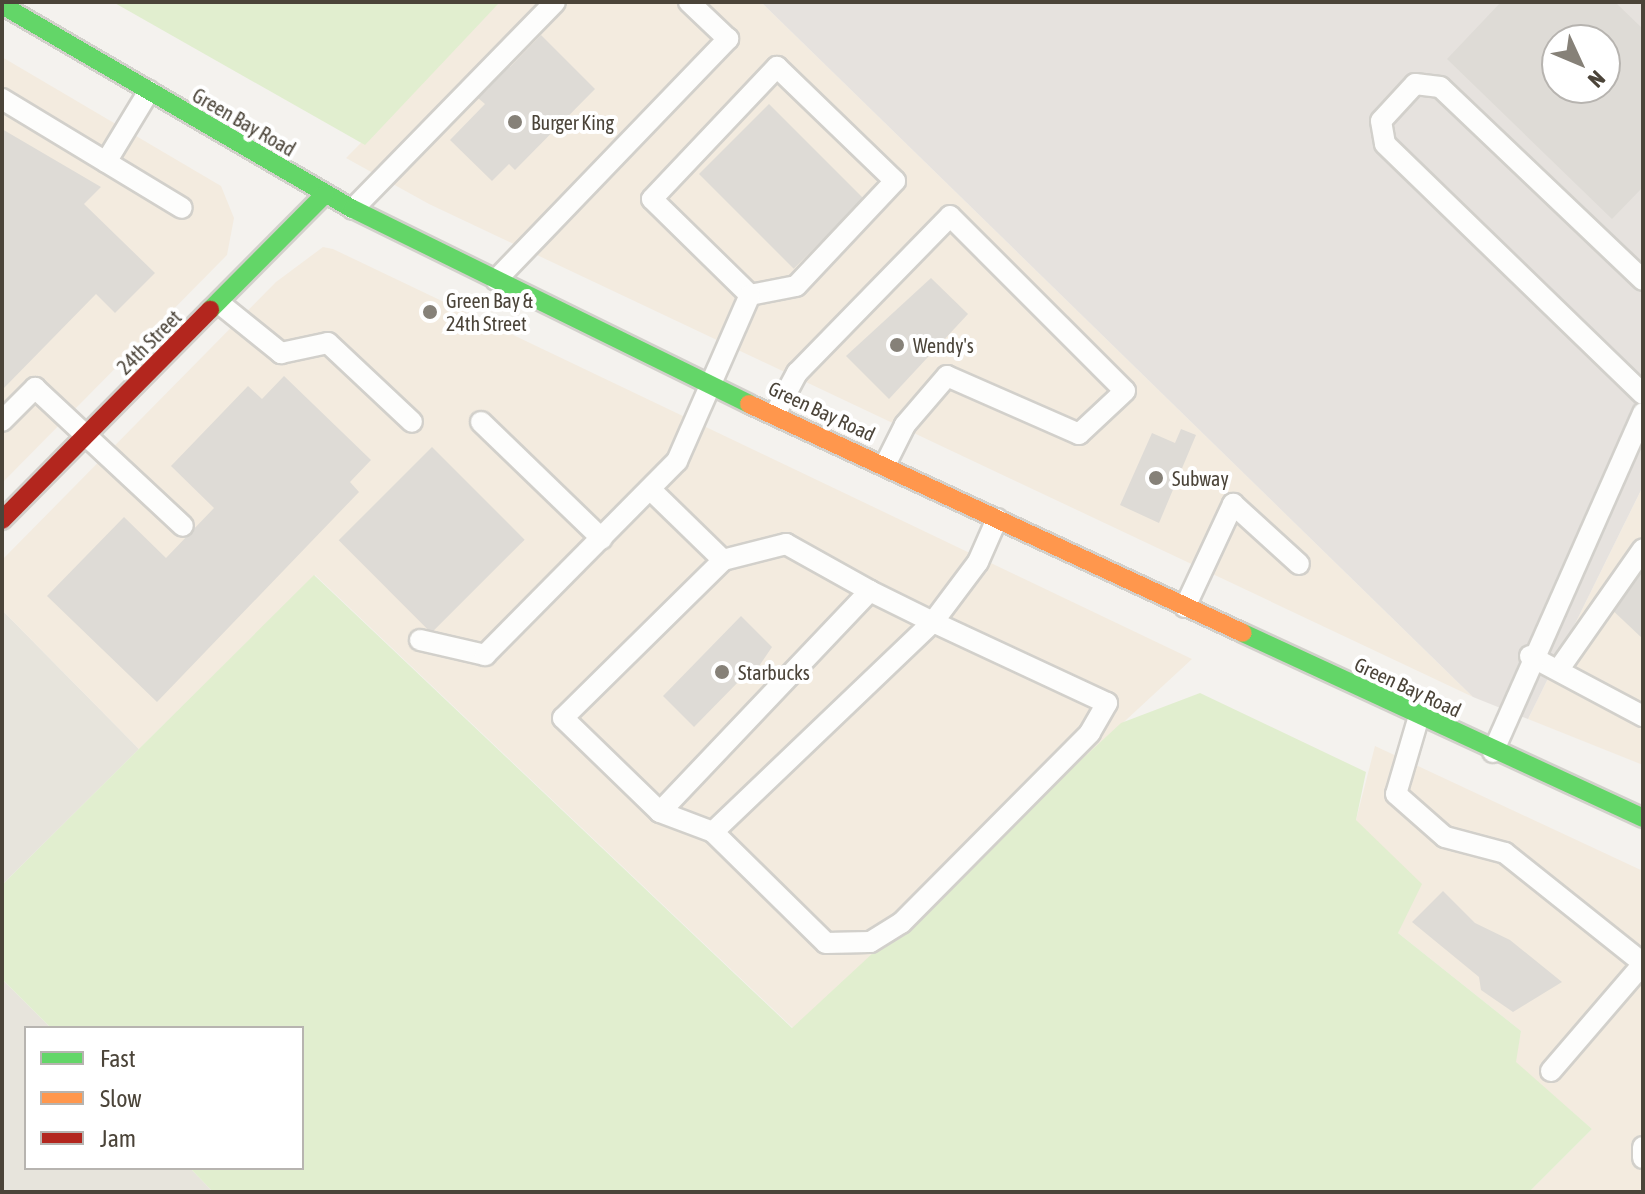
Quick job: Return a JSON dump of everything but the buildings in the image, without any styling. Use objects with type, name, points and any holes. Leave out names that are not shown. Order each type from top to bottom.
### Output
[{"type":"main road","name":"Green Bay Road","points":[[2,5],[325,194],[496,280],[707,384],[1493,752],[1643,818]]},
{"type":"main road","name":"24th Street","points":[[2,520],[325,194]]},
{"type":"lane","points":[[353,209],[555,2]]},
{"type":"lane","points":[[496,280],[728,39],[689,2]]},
{"type":"lane","points":[[777,67],[895,181],[796,286],[750,295],[652,199],[777,67]]},
{"type":"lane","points":[[1643,280],[1440,87],[1415,84],[1381,121],[1385,144],[1643,394]]},
{"type":"lane","points":[[106,162],[149,91]]},
{"type":"lane","points":[[2,99],[182,208]]},
{"type":"lane","points":[[775,414],[797,373],[950,216],[1125,391],[1079,434],[947,376],[905,425],[885,465]]},
{"type":"lane","points":[[420,640],[485,655],[677,461],[707,384],[750,295]]},
{"type":"lane","points":[[219,303],[281,353],[328,343],[412,422]]},
{"type":"lane","points":[[2,421],[35,388],[183,526]]},
{"type":"lane","points":[[1493,752],[1530,656],[1643,413]]},
{"type":"lane","points":[[481,422],[602,539]]},
{"type":"lane","points":[[650,489],[723,560]]},
{"type":"lane","points":[[1185,607],[1233,504],[1299,564]]},
{"type":"lane","points":[[713,832],[933,622],[978,562],[997,519]]},
{"type":"lane","points":[[786,544],[870,591],[1107,703],[1090,733],[901,923],[870,942],[826,943],[713,832],[660,812],[563,718],[723,560],[786,544]]},
{"type":"lane","points":[[1559,669],[1643,549]]},
{"type":"lane","points":[[660,812],[870,591]]},
{"type":"lane","points":[[1530,656],[1643,716]]},
{"type":"lane","points":[[1419,716],[1396,794],[1445,837],[1505,853],[1643,964],[1551,1071]]},
{"type":"lane","points":[[1643,1147],[1643,1158]]},
{"type":"shaded area","points":[[500,2],[761,2],[1473,697],[429,204],[346,158]]},
{"type":"shaded area","points":[[761,2],[1643,2],[1643,486],[1528,719],[1473,697]]},
{"type":"shaded area","points":[[2,57],[221,186],[234,218],[227,255],[2,483]]},
{"type":"shaded area","points":[[323,247],[333,249],[1192,659],[793,1028],[315,575],[139,749],[2,610],[2,560],[276,282]]},
{"type":"shaded area","points":[[1643,486],[1643,765],[1528,719]]},
{"type":"shaded area","points":[[2,610],[139,749],[2,885]]},
{"type":"shaded area","points":[[1375,746],[1643,871],[1643,1192],[1529,1192],[1592,1129],[1515,1062],[1521,1031],[1398,933],[1356,820]]},
{"type":"shaded area","points":[[2,979],[49,1026],[24,1026],[24,1170],[192,1170],[213,1192],[2,1192]]},
{"type":"green space","points":[[113,2],[500,2],[365,145]]},
{"type":"green space","points":[[314,575],[792,1028],[1121,723],[1200,693],[1366,772],[1356,820],[1422,884],[1398,933],[1521,1031],[1516,1062],[1592,1129],[1529,1192],[213,1192],[192,1170],[304,1170],[304,1026],[49,1026],[2,979],[2,885]]},
{"type":"traffic: fast","points":[[2,5],[353,209],[749,404]]},
{"type":"traffic: fast","points":[[210,310],[325,194]]},
{"type":"traffic: fast","points":[[1243,633],[1643,818]]},
{"type":"traffic: slow","points":[[749,404],[1243,633]]},
{"type":"traffic: jam","points":[[2,520],[210,310]]},
{"type":"place","name":"Burger King","points":[[515,122]]},
{"type":"place","name":"Green Bay & 24th Street","points":[[430,312]]},
{"type":"place","name":"Wendy's","points":[[897,345]]},
{"type":"place","name":"Subway","points":[[1156,478]]},
{"type":"place","name":"Starbucks","points":[[722,672]]}]
